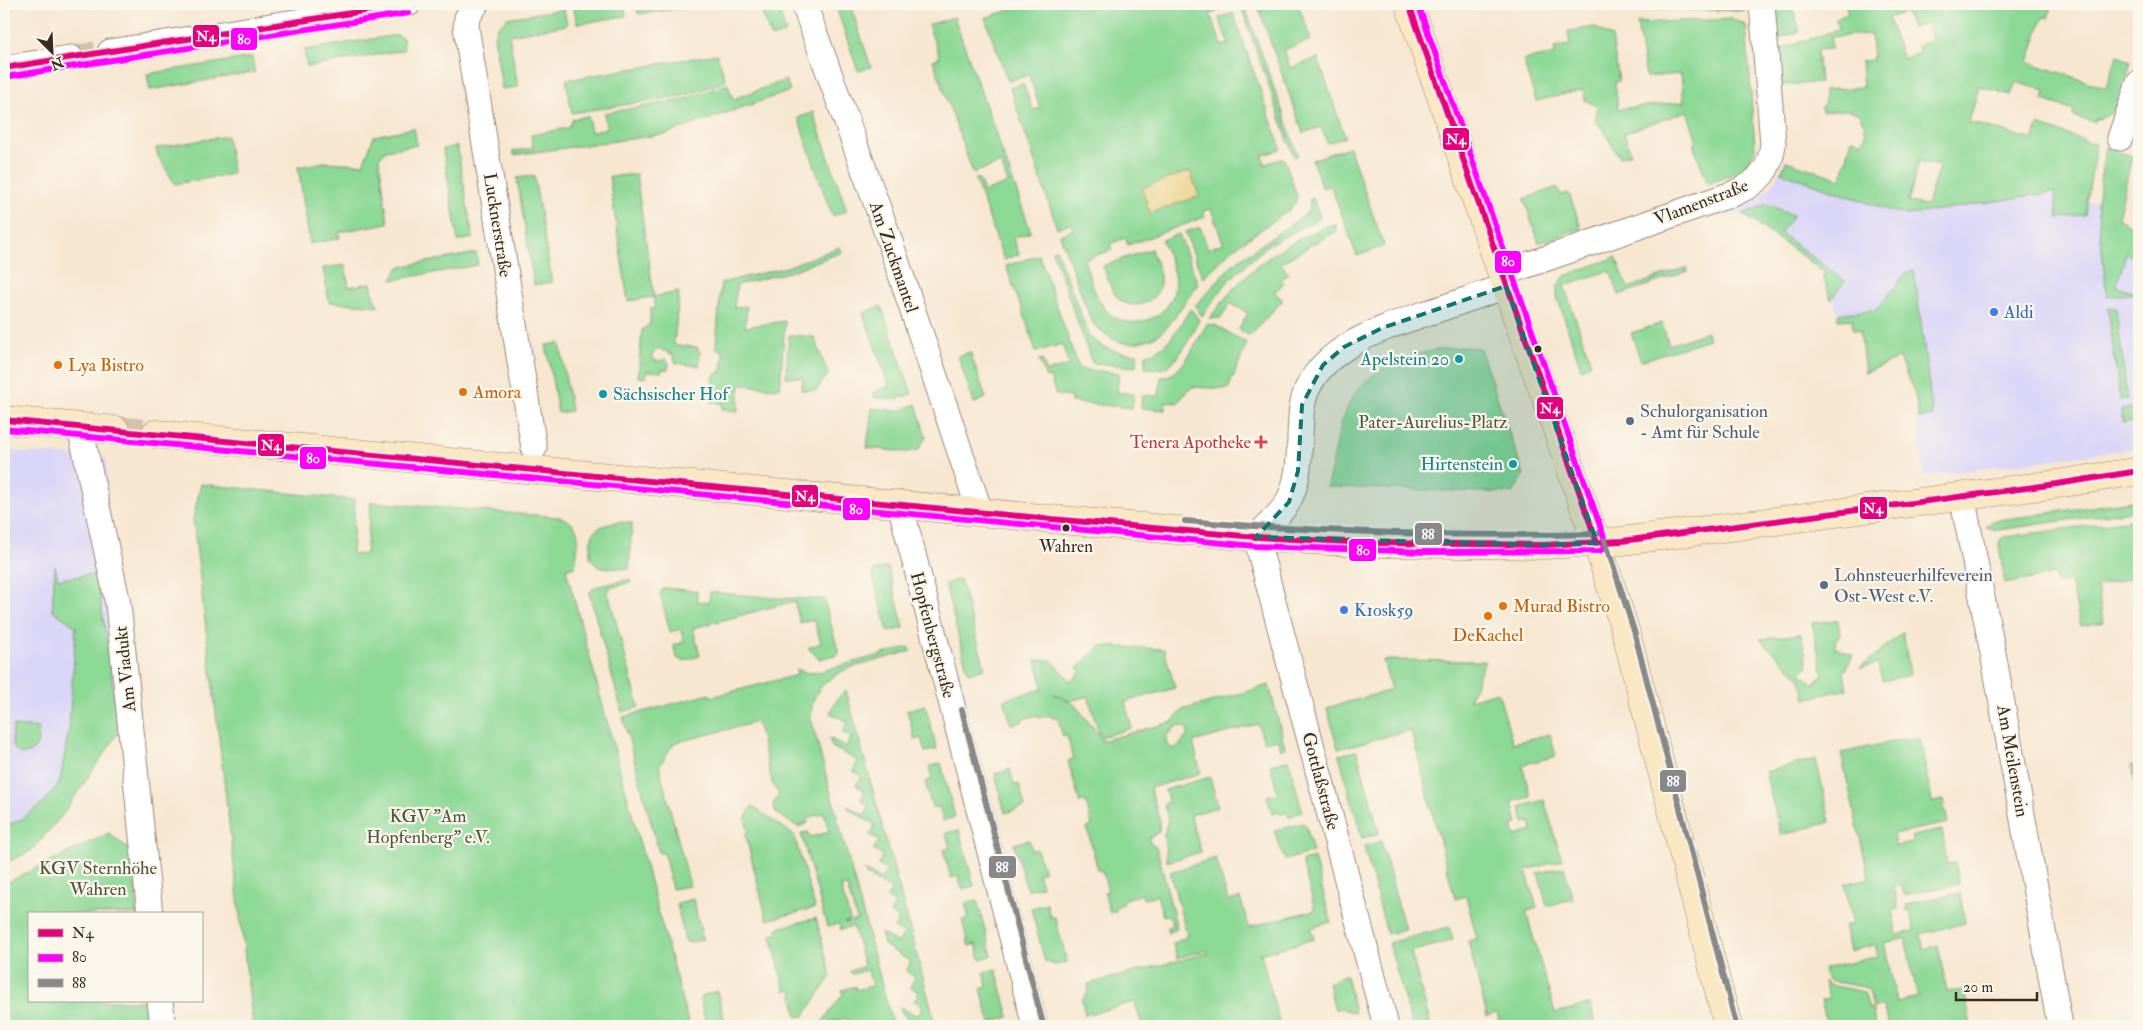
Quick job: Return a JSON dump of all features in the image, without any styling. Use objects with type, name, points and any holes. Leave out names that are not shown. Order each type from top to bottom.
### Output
[{"type":"main road","points":[[1409,4],[1503,280],[1597,543],[1626,633],[1728,1026]]},
{"type":"main road","points":[[4,420],[115,430]]},
{"type":"main road","points":[[154,434],[1256,537],[1366,542],[1544,545],[1597,543],[2139,471]]},
{"type":"street","points":[[110,52],[408,4]]},
{"type":"street","name":"Lucknerstraße","points":[[476,4],[467,18],[466,27],[534,448]]},
{"type":"street","name":"Am Zuckmantel","points":[[804,4],[887,233],[980,512]]},
{"type":"street","name":"Vlamenstraße","points":[[1503,280],[1735,193],[1748,187],[1766,171],[1772,159],[1773,144],[1762,4]]},
{"type":"street","points":[[4,68],[71,58]]},
{"type":"street","points":[[2120,138],[2139,83]]},
{"type":"street","points":[[1256,537],[1289,502],[1298,471],[1302,405],[1309,387],[1323,365],[1344,347],[1382,328],[1503,280]]},
{"type":"street","name":"Am Viadukt","points":[[80,427],[118,604],[150,912]]},
{"type":"street","name":"Am Meilenstein","points":[[1962,496],[1993,653],[2060,1026]]},
{"type":"street","name":"Hopfenbergstraße","points":[[900,504],[1035,1026]]},
{"type":"street","name":"Gottlaßstraße","points":[[1256,537],[1386,1026]]},
{"type":"street","points":[[160,1002],[163,1026]]},
{"type":"highlighted area","points":[[1506,286],[1597,543],[1544,545],[1256,537],[1289,502],[1298,471],[1302,405],[1323,365],[1344,347],[1382,328]]},
{"type":"shaded area","points":[[1951,125],[2074,199],[2097,203],[2139,232],[2139,448],[1924,476],[1915,394],[1877,309],[1838,314],[1825,272],[1731,207],[1754,199],[1770,189],[1786,161],[1907,202],[1927,205]]},
{"type":"shaded area","points":[[4,451],[106,458],[118,733],[61,817],[32,850],[4,864]]},
{"type":"green space","points":[[599,4],[624,4],[626,16],[577,24],[574,8]]},
{"type":"green space","points":[[636,4],[687,4],[688,7],[638,14]]},
{"type":"green space","points":[[759,4],[777,4],[786,32],[771,38]]},
{"type":"green space","points":[[835,4],[850,4],[871,67],[858,71]]},
{"type":"green space","points":[[1028,4],[1229,4],[1230,6],[1210,14],[1222,46],[1229,44],[1219,18],[1233,13],[1281,149],[1262,156],[1265,164],[1284,158],[1297,196],[1295,203],[1289,210],[1233,249],[1203,278],[1185,232],[1200,227],[1208,249],[1223,243],[1211,209],[1203,211],[1205,217],[1128,245],[1125,238],[1110,244],[1112,250],[1084,259],[1095,292],[1105,309],[1114,317],[1125,321],[1137,322],[1148,320],[1167,306],[1173,296],[1174,273],[1162,240],[1179,234],[1198,284],[1168,326],[1160,334],[1150,339],[1135,343],[1124,343],[1112,339],[1094,325],[1060,235],[1073,230],[1071,223],[1057,228],[1010,88],[1023,84],[1033,110],[1040,108],[1029,75],[1008,81],[985,18]]},
{"type":"green space","points":[[1240,4],[1244,4],[1298,155],[1294,157]]},
{"type":"green space","points":[[1257,4],[1298,4],[1311,40],[1284,50],[1290,68],[1318,58],[1345,137],[1327,143],[1321,127],[1303,133]]},
{"type":"green space","points":[[1623,4],[1745,4],[1745,11],[1623,8]]},
{"type":"green space","points":[[1774,4],[1791,4],[1800,31],[1777,39]]},
{"type":"green space","points":[[1845,4],[2053,4],[2048,18],[2043,17],[2028,62],[2106,88],[2117,56],[2131,61],[2124,88],[2117,105],[2111,112],[2104,117],[2095,119],[2094,122],[2073,116],[2074,110],[2043,100],[2045,91],[2016,82],[2011,95],[1979,86],[1969,122],[2033,140],[2038,125],[2096,144],[2085,215],[2058,218],[2054,192],[1908,215],[1888,210],[1781,172],[1786,161],[1841,179],[1852,139],[1862,142],[1864,139],[1865,128],[1860,114],[1849,110],[1822,112],[1821,107],[1825,102],[1824,90],[1863,87],[1861,61],[1873,60],[1871,34],[1831,37],[1831,49],[1817,50],[1820,83],[1782,85],[1778,50],[1839,29],[1836,18],[1848,14]],"holes":[[[1906,12],[1912,28],[1927,23],[1932,40],[1917,45],[1920,53],[1903,59],[1888,18]],[[1919,161],[1939,166],[1927,205],[1908,202]]]},
{"type":"green space","points":[[564,9],[567,25],[509,35],[518,87],[502,89],[494,36],[497,28],[507,18]]},
{"type":"green space","points":[[954,17],[1031,232],[1013,238],[1019,254],[1004,260],[975,179],[979,179],[984,192],[1008,183],[1001,163],[973,173],[933,60],[940,57],[928,25]]},
{"type":"green space","points":[[1732,19],[1746,25],[1755,149],[1742,168],[1708,184],[1693,144],[1697,141],[1687,111],[1624,133],[1631,154],[1619,157],[1604,131],[1595,120],[1598,107],[1585,100],[1583,90],[1536,101],[1523,60],[1555,54],[1554,48],[1570,45],[1568,31],[1594,27],[1612,37],[1619,81],[1615,82],[1618,109],[1684,102],[1681,74],[1646,77],[1637,23]]},
{"type":"green space","points":[[397,35],[403,38],[404,50],[307,67],[304,50]]},
{"type":"green space","points":[[717,54],[726,81],[687,95],[572,113],[566,80]]},
{"type":"green space","points":[[252,57],[255,72],[150,90],[147,74]]},
{"type":"green space","points":[[786,80],[790,91],[666,134],[514,155],[513,151],[533,148],[531,135],[568,128],[573,119],[588,116],[591,132],[607,128],[604,113],[683,100],[728,84],[733,99]]},
{"type":"green space","points":[[813,112],[847,211],[832,216],[798,118]]},
{"type":"green space","points":[[414,128],[417,145],[386,150],[379,158],[388,223],[339,232],[340,238],[310,244],[298,167],[324,162],[363,164],[374,136]]},
{"type":"green space","points":[[227,136],[233,174],[175,184],[158,156],[156,148]]},
{"type":"green space","points":[[457,146],[473,238],[458,241],[443,149]]},
{"type":"green space","points":[[1349,147],[1384,246],[1357,256],[1331,186],[1322,188],[1312,160]]},
{"type":"green space","points":[[2105,147],[2132,156],[2118,218],[2139,232],[2139,258],[2126,254],[2116,287],[2135,293],[2107,297],[2097,203]]},
{"type":"green space","points":[[636,174],[654,297],[679,292],[674,345],[697,347],[700,353],[699,366],[676,363],[673,355],[658,348],[652,355],[654,360],[666,359],[669,364],[668,370],[662,369],[661,372],[647,371],[646,378],[638,377],[642,330],[650,324],[650,309],[655,308],[653,297],[628,301],[609,177]]},
{"type":"green space","points":[[534,176],[552,282],[534,285],[517,178]]},
{"type":"green space","points":[[1557,187],[1561,195],[1569,193],[1581,228],[1539,243],[1524,199]]},
{"type":"green space","points":[[1313,198],[1320,218],[1268,245],[1229,280],[1202,316],[1195,306],[1232,265],[1306,214],[1310,199]]},
{"type":"green space","points":[[1767,204],[1793,215],[1780,233],[1845,281],[1831,300],[1823,275],[1825,272],[1743,214]]},
{"type":"green space","points":[[1335,223],[1337,231],[1281,263],[1288,274],[1281,279],[1284,283],[1274,292],[1283,300],[1250,336],[1239,329],[1248,313],[1230,303],[1221,318],[1209,319],[1236,286],[1264,261],[1279,250]]},
{"type":"green space","points":[[840,247],[842,252],[789,272],[737,285],[734,308],[747,306],[745,327],[785,321],[780,388],[740,385],[738,411],[722,410],[722,403],[711,402],[714,375],[722,371],[724,353],[716,347],[721,283],[787,267]]},
{"type":"green space","points":[[1056,249],[1089,336],[1106,348],[1138,354],[1136,367],[1092,363],[1052,250]]},
{"type":"green space","points":[[1151,249],[1160,274],[1160,283],[1155,296],[1137,305],[1124,302],[1113,291],[1103,266]]},
{"type":"green space","points":[[476,253],[478,265],[392,280],[399,267]]},
{"type":"green space","points":[[1039,255],[1079,369],[1119,373],[1117,392],[1134,394],[1132,408],[1071,402],[1071,397],[1056,395],[1050,377],[1046,378],[1039,360],[1042,359],[1047,372],[1069,365],[1062,344],[1036,352],[1006,266]]},
{"type":"green space","points":[[1616,257],[1628,288],[1687,267],[1688,271],[1619,295],[1610,270],[1564,286],[1591,363],[1581,369],[1557,296],[1557,287],[1565,276]]},
{"type":"green space","points":[[345,265],[349,287],[371,283],[374,299],[379,306],[329,302],[323,268]]},
{"type":"green space","points":[[1914,270],[1933,416],[1919,418],[1915,394],[1899,358],[1865,373],[1860,330],[1853,330],[1852,319],[1838,320],[1838,314],[1877,309],[1907,272]]},
{"type":"green space","points":[[881,306],[912,394],[894,400],[874,397],[875,392],[889,386],[863,313]]},
{"type":"green space","points":[[2116,307],[2127,399],[2120,400],[2108,308]]},
{"type":"green space","points":[[1191,309],[1199,320],[1178,357],[1165,367],[1157,369],[1145,368],[1146,354],[1167,342]]},
{"type":"green space","points":[[1662,323],[1669,345],[1707,332],[1709,339],[1641,361],[1631,333]]},
{"type":"green space","points":[[1207,324],[1215,325],[1247,343],[1228,389],[1192,387],[1177,403],[1165,402],[1165,410],[1141,408],[1142,395],[1159,396],[1161,377],[1176,371],[1182,365]]},
{"type":"green space","points":[[789,335],[814,337],[828,374],[816,391],[801,390],[803,378],[786,377]]},
{"type":"green space","points":[[560,343],[571,411],[558,413],[546,345]]},
{"type":"green space","name":"Pater-Aurelius-Platz","points":[[1447,348],[1480,348],[1524,475],[1513,493],[1326,487],[1346,410],[1354,394],[1366,381],[1395,362],[1412,356]]},
{"type":"green space","points":[[970,352],[986,398],[974,403],[958,356]]},
{"type":"green space","points":[[916,404],[926,437],[918,450],[907,452],[867,448],[872,408],[898,411]]},
{"type":"green space","points":[[2139,407],[2139,421],[2123,423],[2121,410]]},
{"type":"green space","name":"KGV \"Am Hopfenberg\" e.V.","points":[[201,484],[355,500],[352,555],[366,554],[371,502],[559,517],[568,520],[573,525],[578,536],[575,567],[566,569],[689,1026],[253,1026],[193,519]]},
{"type":"green space","points":[[2139,500],[2139,510],[1998,530],[1986,527],[1993,521]]},
{"type":"green space","points":[[2139,519],[2139,576],[2097,586],[2103,622],[2081,626],[2070,581],[2057,584],[2055,574],[2005,584],[1999,545],[2000,540],[2005,537]]},
{"type":"green space","points":[[619,522],[632,523],[629,569],[598,567],[590,557],[592,536],[598,528]]},
{"type":"green space","points":[[55,566],[58,579],[96,574],[108,647],[118,733],[61,817],[32,850],[4,864],[4,827],[23,818],[43,803],[60,782],[69,729],[76,627],[52,610]]},
{"type":"green space","points":[[888,567],[904,628],[888,632],[872,572]]},
{"type":"green space","points":[[630,579],[631,582],[607,589],[639,707],[622,712],[589,593],[595,587]]},
{"type":"green space","points":[[960,579],[985,668],[968,673],[945,584]]},
{"type":"green space","points":[[664,588],[697,591],[697,602],[709,602],[710,592],[776,598],[824,599],[839,654],[819,659],[808,648],[821,643],[814,620],[800,623],[794,601],[693,628],[700,656],[683,661],[677,658],[673,645],[684,642],[681,629],[670,632],[660,593]]},
{"type":"green space","points":[[1838,620],[1840,633],[1834,647],[1853,655],[1844,672],[1847,689],[1805,699],[1801,679],[1760,639],[1801,634],[1808,666],[1801,673],[1813,684],[1823,675],[1812,623]]},
{"type":"green space","points":[[1903,632],[1910,675],[1882,681],[1878,664],[1860,668]]},
{"type":"green space","points":[[1100,646],[1164,649],[1175,688],[1125,702],[1132,728],[1101,737],[1101,741],[1172,722],[1182,710],[1269,685],[1285,747],[1281,750],[1277,739],[1264,742],[1258,724],[1193,742],[1201,773],[1150,788],[1160,821],[1159,832],[1148,839],[1157,849],[1177,929],[1168,933],[1166,928],[1172,925],[1169,915],[1163,916],[1157,895],[1143,899],[1142,894],[1123,900],[1124,904],[1115,907],[1116,912],[1110,913],[1104,892],[1108,891],[1102,870],[1098,870],[1087,828],[1092,826],[1086,801],[1080,803],[1068,761],[1073,759],[1067,735],[1063,736],[1057,717],[1052,718],[1051,715],[1039,718],[1038,715],[1022,719],[1022,722],[1011,725],[1005,699],[1043,689],[1036,660],[1051,660],[1071,681],[1081,672],[1077,668]],"holes":[[[1054,694],[1070,701],[1088,696],[1100,736],[1075,705]],[[1177,726],[1185,727],[1188,731],[1187,736],[1177,748],[1171,748],[1166,742],[1167,735]]]},
{"type":"green space","points":[[909,647],[911,651],[846,669],[831,678],[816,694],[813,701],[811,719],[893,1026],[849,1026],[847,1018],[821,1024],[843,994],[842,990],[855,986],[856,990],[872,986],[868,970],[852,974],[850,971],[864,966],[853,926],[841,930],[839,924],[827,927],[801,833],[808,832],[810,837],[829,832],[824,813],[807,818],[808,823],[798,827],[776,813],[773,804],[779,795],[773,785],[757,722],[674,743],[659,766],[690,886],[672,889],[664,853],[659,853],[623,717],[710,694],[711,697],[797,675],[796,669],[808,673],[818,672]],"holes":[[[847,886],[857,920],[844,923],[850,920],[841,887]]]},
{"type":"green space","points":[[1383,660],[1485,661],[1469,700],[1498,692],[1513,743],[1550,734],[1556,756],[1522,765],[1531,797],[1512,802],[1517,824],[1512,825],[1515,836],[1532,831],[1530,822],[1524,823],[1520,807],[1544,800],[1562,860],[1526,870],[1537,908],[1526,912],[1555,1013],[1590,1004],[1596,1026],[1490,1026],[1489,1024],[1499,1021],[1497,1013],[1487,1016],[1468,941],[1477,939],[1466,896],[1455,899],[1411,730],[1338,749],[1327,708],[1391,690]]},
{"type":"green space","points":[[846,690],[936,1026],[914,1023],[905,1017],[900,1007],[918,1016],[923,1007],[914,1001],[919,992],[910,987],[915,977],[906,971],[911,962],[884,945],[881,933],[898,943],[904,933],[894,928],[899,918],[890,913],[896,903],[886,898],[892,889],[866,875],[864,870],[881,879],[887,870],[878,865],[883,855],[873,850],[879,840],[870,835],[875,825],[850,810],[847,806],[864,815],[869,806],[861,800],[865,791],[856,785],[862,776],[853,771],[858,761],[832,747],[829,738],[846,747],[851,737],[842,732],[848,722],[830,713],[838,698]]},
{"type":"green space","points":[[925,705],[937,749],[925,752],[921,738],[915,740],[907,710]]},
{"type":"green space","points":[[13,726],[39,728],[38,742],[32,751],[21,754],[15,750],[12,741]]},
{"type":"green space","points":[[1920,738],[1932,802],[1943,800],[1948,823],[1893,834],[1895,846],[1912,843],[1912,836],[1942,830],[1947,864],[1955,863],[1959,884],[1904,895],[1902,886],[1894,887],[1898,909],[1892,910],[1897,935],[1914,931],[1910,910],[1907,911],[1906,904],[1960,893],[1965,923],[1920,934],[1924,949],[1938,945],[1947,992],[1964,990],[1971,1026],[1889,1026],[1883,1006],[1873,1008],[1869,990],[1864,987],[1829,981],[1824,974],[1823,969],[1878,956],[1875,945],[1850,951],[1844,926],[1853,924],[1845,884],[1869,878],[1841,753],[1901,740]],"holes":[[[1905,938],[1918,997],[1897,1002],[1884,943]]]},
{"type":"green space","points":[[1357,751],[1379,833],[1362,838],[1339,755]]},
{"type":"green space","points":[[1816,759],[1830,822],[1781,835],[1765,772]]},
{"type":"green space","points":[[1289,761],[1302,811],[1289,817],[1287,813],[1280,814],[1279,811],[1272,813],[1267,796],[1278,793],[1270,765]]},
{"type":"green space","points":[[941,763],[955,817],[943,821],[939,807],[932,808],[925,782],[932,779],[929,767]]},
{"type":"green space","points":[[2131,765],[2135,766],[2139,773],[2139,809]]},
{"type":"green space","points":[[1010,769],[1014,785],[1019,784],[1025,807],[1005,813],[995,774]]},
{"type":"green space","points":[[1210,777],[1218,807],[1190,815],[1201,852],[1167,862],[1164,835],[1168,819],[1164,805],[1168,800],[1165,790]]},
{"type":"green space","points":[[752,806],[794,835],[815,908],[767,920],[745,833],[749,832],[745,819]]},
{"type":"green space","points":[[1303,823],[1306,825],[1313,852],[1285,860],[1274,831]]},
{"type":"green space","points":[[959,830],[974,886],[962,889],[958,876],[951,878],[943,850],[950,848],[946,833]]},
{"type":"green space","name":"KGV Sternhöhe Wahren","points":[[109,833],[131,851],[138,912],[28,912],[28,1002],[148,1002],[151,1026],[4,1026],[4,884]]},
{"type":"green space","points":[[1029,840],[1032,851],[1037,849],[1044,872],[1038,873],[1042,886],[1027,890],[1014,844]]},
{"type":"green space","points":[[1381,841],[1405,930],[1387,934],[1364,846]]},
{"type":"green space","points":[[1216,858],[1228,901],[1240,898],[1249,927],[1315,910],[1302,861],[1314,858],[1331,922],[1311,928],[1314,939],[1259,954],[1261,954],[1280,1026],[1142,1026],[1135,1002],[1085,1015],[1082,999],[1088,993],[1088,984],[1208,953],[1207,950],[1177,958],[1173,944],[1187,936],[1170,872]]},
{"type":"green space","points":[[1564,867],[1573,899],[1547,906],[1538,873]]},
{"type":"green space","points":[[693,899],[703,939],[688,943],[685,940],[677,905],[678,903]]},
{"type":"green space","points":[[977,900],[992,956],[980,959],[976,944],[969,946],[962,920],[969,918],[965,903]]},
{"type":"green space","points":[[1047,904],[1050,917],[1055,917],[1067,962],[1056,965],[1045,962],[1031,908]]},
{"type":"green space","points":[[816,918],[831,976],[804,1016],[797,1017],[792,990],[785,991],[771,935],[778,933],[777,928]]},
{"type":"green space","points":[[1449,927],[1453,940],[1411,952],[1431,1026],[1412,1026],[1389,943]]},
{"type":"green space","points":[[996,969],[1009,1017],[990,1023],[981,988],[987,986],[984,972]]},
{"type":"green space","points":[[1346,976],[1355,1013],[1340,1008],[1335,1010],[1328,983]]},
{"type":"green space","points":[[1824,981],[1829,985],[1864,992],[1869,1009],[1872,1008],[1876,1026],[1816,1026],[1815,1023],[1826,1020],[1821,1001],[1829,999]]},
{"type":"green space","points":[[717,991],[726,1026],[707,1026],[700,1000],[704,995]]},
{"type":"sand","points":[[1190,171],[1199,196],[1150,213],[1142,188]]},
{"type":"tunnel","points":[[71,58],[110,52]]},
{"type":"tunnel","points":[[115,430],[155,434]]},
{"type":"transit line","name":"N4","points":[[4,68],[408,4]]},
{"type":"transit line","name":"N4","points":[[1409,4],[1597,543]]},
{"type":"transit line","name":"80","points":[[4,429],[1255,546],[1426,552],[1600,551],[1605,547],[1605,540],[1418,4]]},
{"type":"transit line","name":"80","points":[[5,77],[409,13]]},
{"type":"transit line","name":"N4","points":[[4,420],[1051,519],[1256,537],[1366,543],[1544,545],[1622,541],[2057,484],[2139,471]]},
{"type":"transit line","name":"88","points":[[1185,521],[1391,533],[1597,534]]},
{"type":"transit line","name":"88","points":[[1605,540],[1634,631],[1736,1024]]},
{"type":"transit line","name":"88","points":[[962,710],[1043,1024]]},
{"type":"place","name":"Aldi","points":[[1994,312]]},
{"type":"place","name":"Apelstein 20","points":[[1459,359]]},
{"type":"place","name":"Lya Bistro","points":[[58,365]]},
{"type":"place","name":"Amora","points":[[463,392]]},
{"type":"place","name":"Sächsischer Hof","points":[[603,394]]},
{"type":"place","name":"Schulorganisation - Amt für Schule","points":[[1630,421]]},
{"type":"place","name":"Tenera Apotheke","points":[[1261,442]]},
{"type":"place","name":"Hirtenstein","points":[[1513,464]]},
{"type":"place","name":"Wahren","points":[[1066,528]]},
{"type":"place","name":"Lohnsteuerhilfeverein Ost-West e.V.","points":[[1824,585]]},
{"type":"place","name":"Murad Bistro","points":[[1503,606]]},
{"type":"place","name":"K1osk59","points":[[1344,610]]},
{"type":"place","name":"DeKachel","points":[[1488,616]]}]
